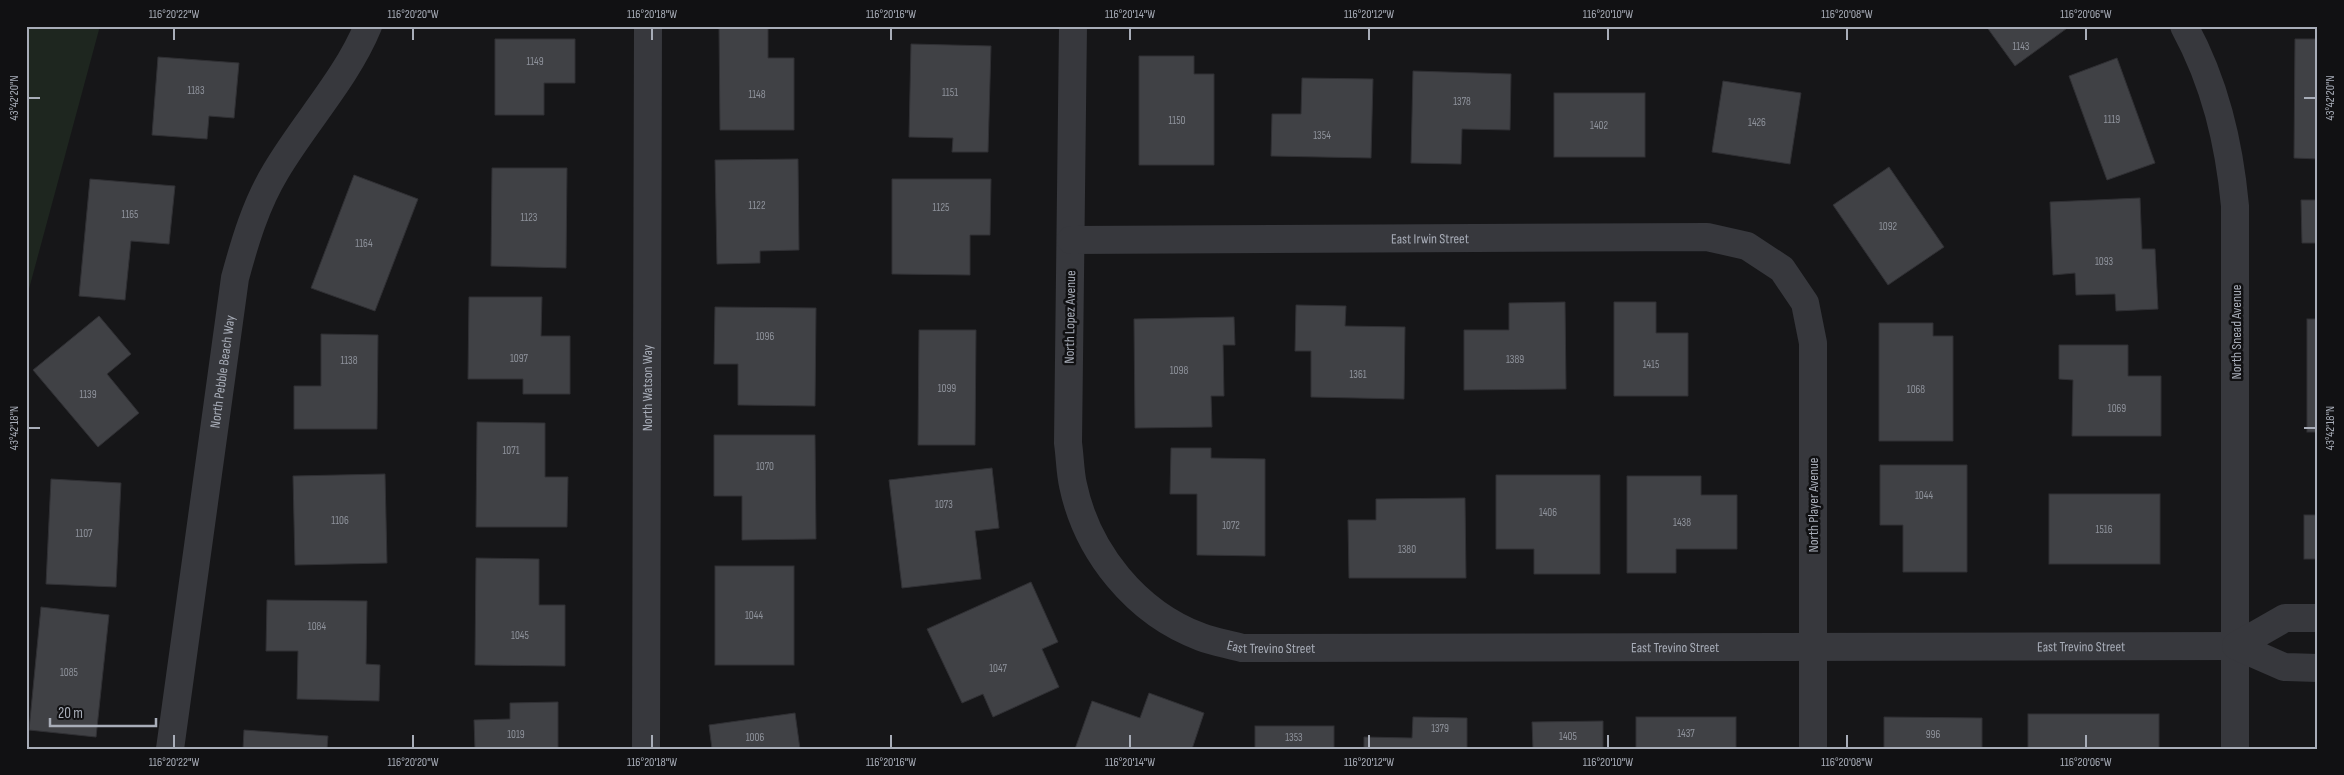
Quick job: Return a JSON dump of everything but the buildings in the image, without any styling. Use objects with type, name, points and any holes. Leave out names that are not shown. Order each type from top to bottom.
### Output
[{"type":"street","name":"North Pebble Beach Way","points":[[170,749],[235,278],[250,224],[275,172],[358,50],[368,26]]},
{"type":"street","name":"North Watson Way","points":[[646,749],[648,26]]},
{"type":"street","name":"North Lopez Avenue","points":[[1073,26],[1068,443],[1073,485],[1084,523],[1104,560],[1130,591]]},
{"type":"street","name":"North Snead Avenue","points":[[2184,26],[2196,47],[2211,85],[2223,124],[2231,164],[2235,206],[2235,749]]},
{"type":"street","name":"East Irwin Street","points":[[1071,240],[1706,237],[1747,246],[1782,269]]},
{"type":"street","name":"North Player Avenue","points":[[1782,269],[1805,303],[1813,343],[1813,749]]},
{"type":"street","name":"East Trevino Street","points":[[1130,591],[1164,618],[1186,630],[1201,637],[1242,648],[2236,646],[2284,667],[2318,668]]},
{"type":"street","name":"East Trevino Street","points":[[2236,646],[2285,618],[2318,618]]},
{"type":"shaded area","points":[[26,26],[100,26],[26,300]]}]
